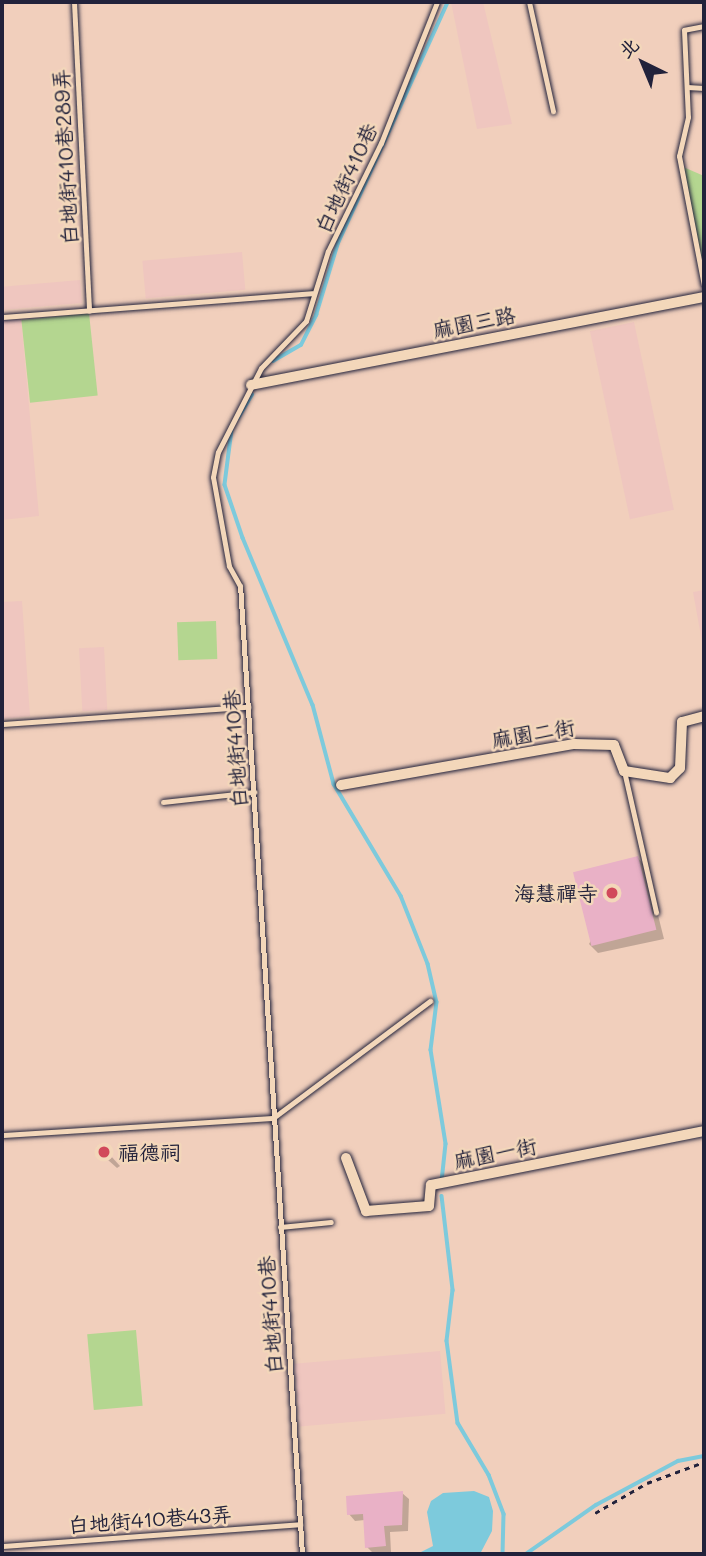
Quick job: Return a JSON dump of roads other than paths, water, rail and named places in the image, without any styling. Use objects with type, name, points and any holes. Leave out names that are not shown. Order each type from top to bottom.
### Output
[{"type":"street","name":"麻園三路","points":[[251,385],[704,297]]},
{"type":"street","points":[[625,771],[670,778],[680,768],[682,722],[704,716]]},
{"type":"street","name":"麻園二街","points":[[341,785],[574,744],[614,745],[625,771]]},
{"type":"street","name":"麻園一街","points":[[346,1157],[366,1211],[429,1206],[431,1185],[704,1131]]},
{"type":"lane","name":"白地街410巷289弄","points":[[74,2],[89,311]]},
{"type":"lane","name":"白地街410巷","points":[[302,1554],[240,586],[229,566],[213,477],[218,452],[251,385],[306,321],[312,293],[391,118],[437,2]]},
{"type":"lane","points":[[529,2],[553,111]]},
{"type":"lane","points":[[704,26],[684,30],[688,117],[679,156],[704,286]]},
{"type":"lane","points":[[687,87],[704,88]]},
{"type":"lane","points":[[2,317],[312,293]]},
{"type":"lane","points":[[2,724],[248,707]]},
{"type":"lane","points":[[625,771],[656,912]]},
{"type":"lane","points":[[163,802],[254,792]]},
{"type":"lane","points":[[2,1135],[273,1118],[430,1001]]},
{"type":"lane","points":[[280,1227],[331,1222]]},
{"type":"lane","name":"白地街410巷43弄","points":[[2,1546],[300,1524]]},
{"type":"water","points":[[474,1491],[489,1497],[493,1511],[492,1531],[480,1554],[417,1554],[433,1546],[427,1512],[431,1501],[443,1493]]},
{"type":"waterway","points":[[273,361],[301,345],[316,315],[338,243],[448,2]]},
{"type":"waterway","points":[[238,418],[252,395]]},
{"type":"waterway","points":[[232,430],[225,485],[243,538],[313,705],[334,784],[401,896],[428,964],[437,1002],[431,1050],[446,1144],[442,1180]]},
{"type":"waterway","points":[[442,1196],[453,1290],[447,1341],[458,1423],[489,1475],[504,1514],[503,1554]]},
{"type":"waterway","points":[[526,1554],[596,1505],[678,1461],[704,1456]]},
{"type":"place","name":"海慧禪寺","points":[[612,893]]},
{"type":"place","name":"福德祠","points":[[104,1152]]}]
